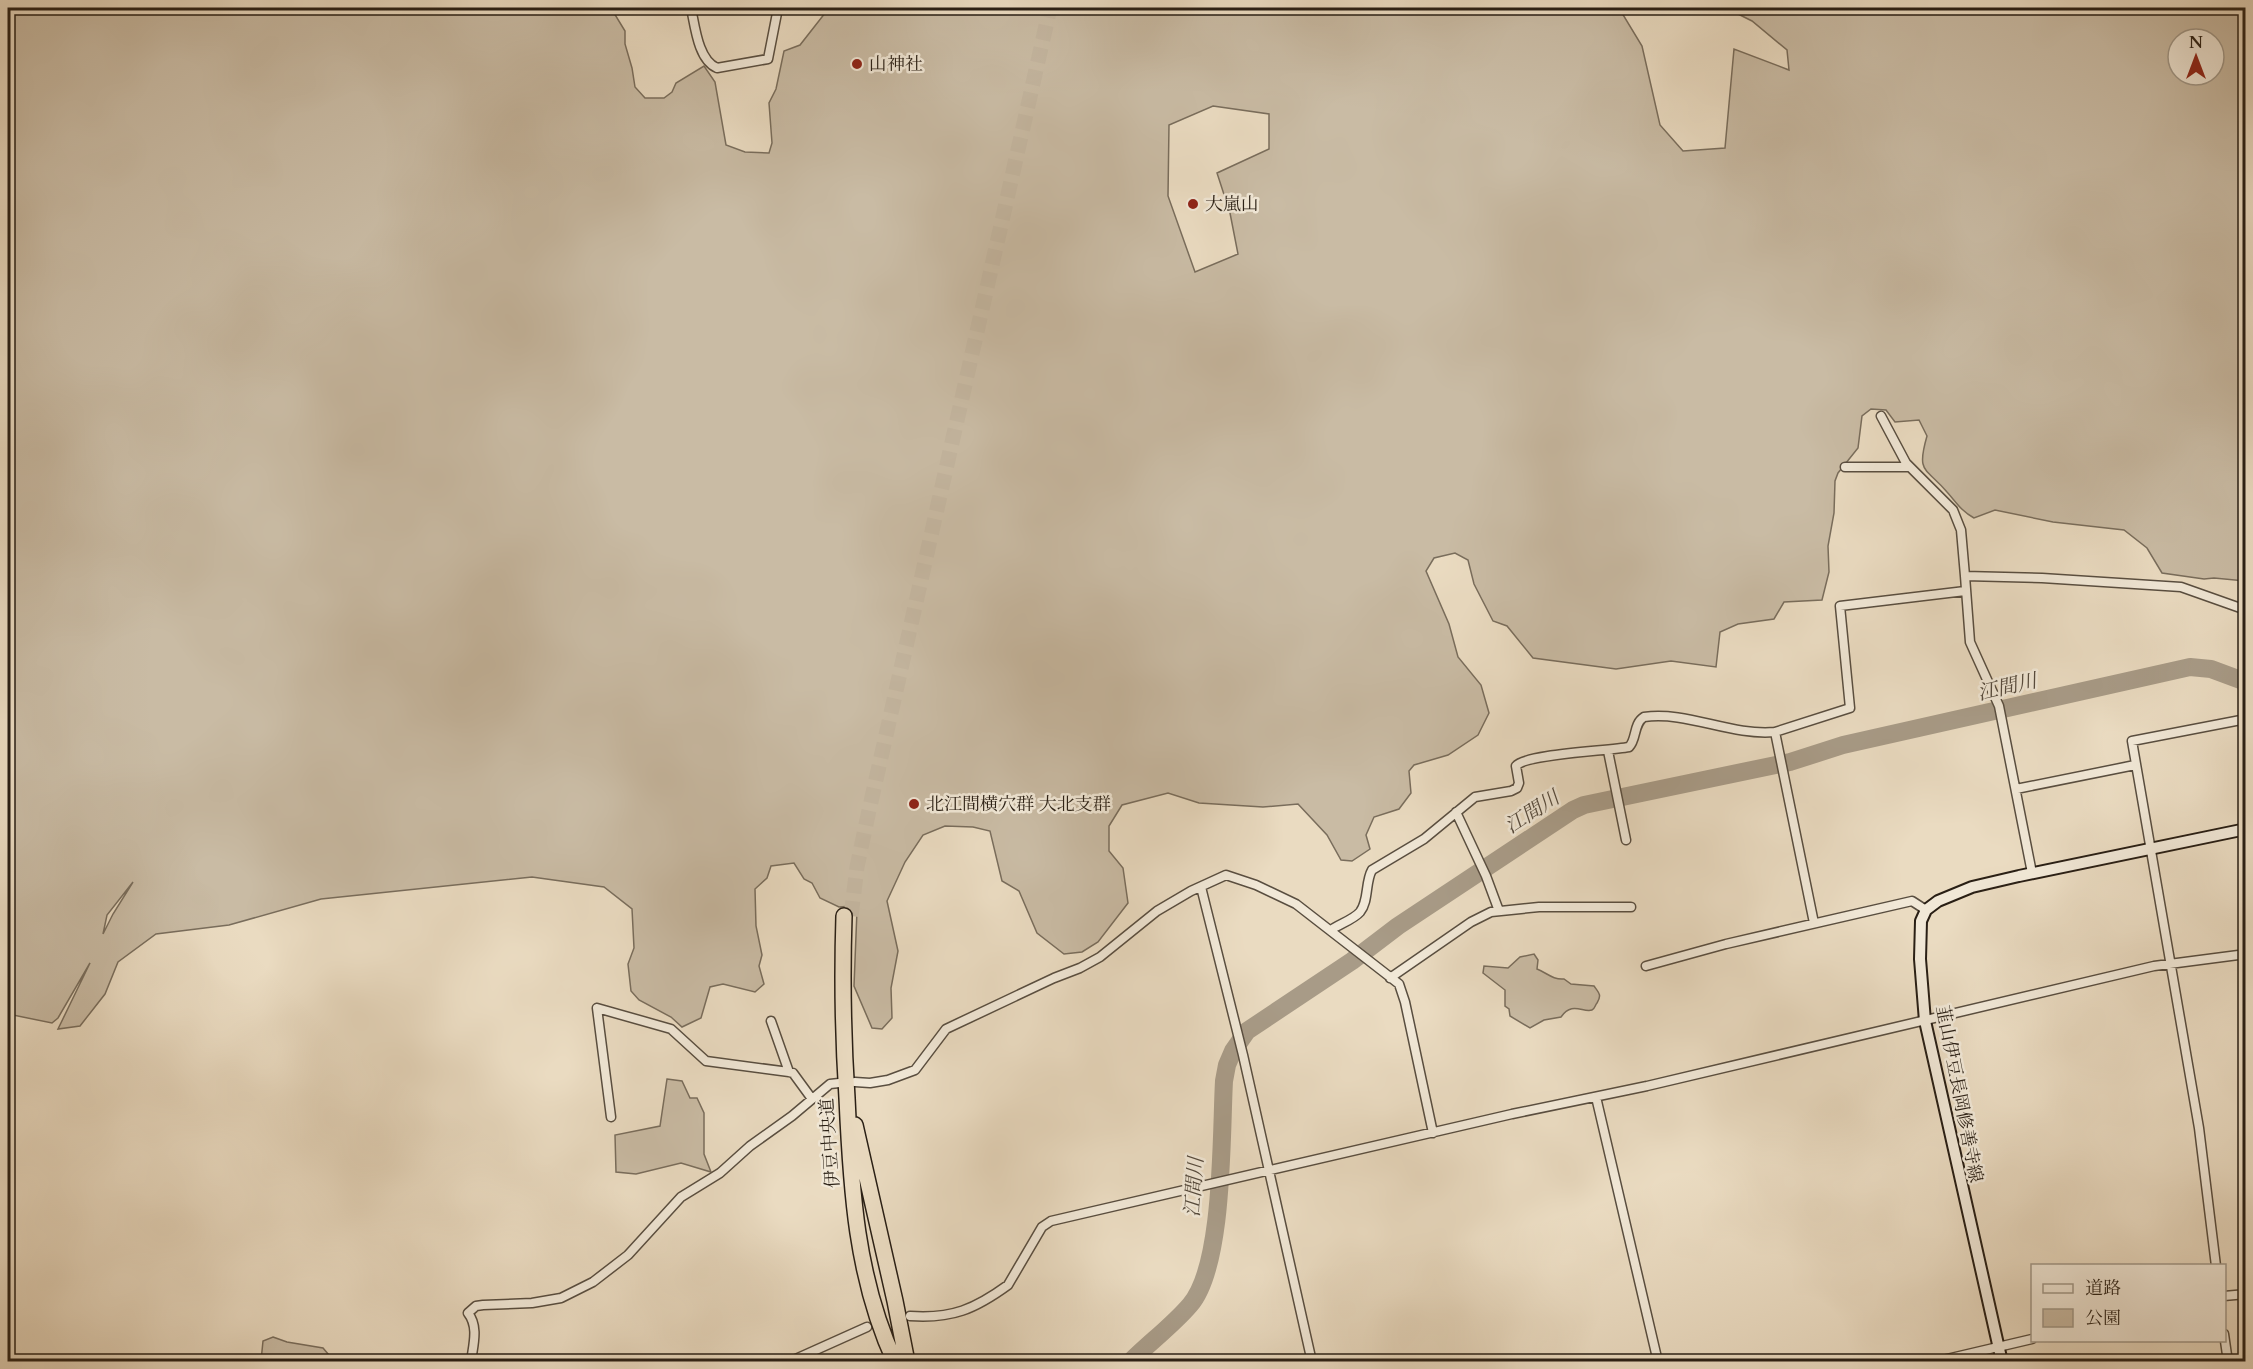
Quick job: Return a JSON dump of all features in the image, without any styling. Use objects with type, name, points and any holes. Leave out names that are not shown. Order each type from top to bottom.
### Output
[{"type":"highway","name":"伊豆中央道","points":[[891,1357],[873,1309],[855,1221],[848,1144],[843,1038],[848,916],[851,1096],[862,1161],[907,1362]]},
{"type":"highway","points":[[901,1335],[913,1362]]},
{"type":"main road","points":[[1926,910],[1938,901],[1972,888],[2032,873],[2246,829]]},
{"type":"main road","name":"韮山伊豆長岡修善寺線","points":[[1926,910],[1921,921],[1919,936],[1924,1021],[2002,1362]]},
{"type":"street","points":[[691,8],[702,51],[711,65],[717,69],[768,59],[778,8]]},
{"type":"street","points":[[1881,416],[1909,467],[1953,510],[1960,530],[1972,647],[1999,706],[2032,873]]},
{"type":"street","points":[[1845,467],[1909,467]]},
{"type":"street","points":[[1965,576],[2042,578],[2181,587],[2246,610]]},
{"type":"street","points":[[1331,930],[1359,913],[1364,904],[1372,870],[1424,839],[1475,797],[1518,788],[1516,766],[1522,761],[1608,751],[1631,745],[1640,718],[1649,716],[1677,718],[1749,732],[1774,732],[1850,708],[1840,606],[1965,591]]},
{"type":"street","points":[[2216,1264],[2200,1135],[2132,741],[2246,719]]},
{"type":"street","points":[[1774,732],[1814,923]]},
{"type":"street","points":[[1608,751],[1626,840]]},
{"type":"street","points":[[2016,789],[2135,765]]},
{"type":"street","points":[[1456,812],[1481,863],[1499,911]]},
{"type":"street","points":[[855,1082],[870,1083],[888,1080],[915,1070],[946,1029],[1091,962],[1157,911],[1219,877],[1233,876],[1296,904],[1399,984],[1405,1002],[1433,1133]]},
{"type":"street","points":[[1201,886],[1243,1055],[1312,1362]]},
{"type":"street","points":[[1646,966],[1814,923],[1912,901],[1926,910]]},
{"type":"street","points":[[1390,978],[1471,922],[1491,912],[1539,907],[1630,907]]},
{"type":"street","points":[[910,1316],[947,1316],[1000,1292],[1008,1285],[1042,1227],[1051,1221],[2170,963],[2246,954]]},
{"type":"street","points":[[611,1117],[597,1008],[671,1029],[706,1061],[793,1073],[812,1099]]},
{"type":"street","points":[[771,1021],[789,1072]]},
{"type":"street","points":[[471,1362],[475,1328],[474,1320],[468,1313],[476,1306],[532,1303],[561,1298],[593,1282],[628,1255],[662,1215],[681,1197],[720,1173],[750,1146],[792,1116],[830,1084],[839,1083]]},
{"type":"street","points":[[1596,1096],[1658,1362]]},
{"type":"street","points":[[2226,1296],[2246,1294]]},
{"type":"street","points":[[789,1362],[867,1327]]},
{"type":"street","points":[[1934,1362],[2031,1339]]},
{"type":"street","points":[[2225,1342],[2228,1362]]},
{"type":"green space","points":[[8,8],[611,8],[625,31],[625,44],[635,87],[645,98],[664,98],[672,92],[676,83],[704,66],[715,82],[726,145],[745,152],[769,153],[772,143],[769,103],[776,89],[784,51],[800,45],[829,8],[1619,8],[1642,46],[1660,125],[1683,151],[1725,148],[1734,49],[1789,70],[1787,50],[1752,21],[1726,8],[2245,8],[2245,581],[2204,579],[2162,573],[2147,548],[2124,530],[2053,522],[1995,510],[1974,518],[1962,509],[1925,469],[1923,457],[1927,436],[1919,420],[1895,422],[1886,410],[1871,409],[1862,416],[1858,448],[1838,473],[1835,481],[1834,513],[1828,546],[1829,572],[1822,600],[1784,602],[1774,619],[1738,624],[1720,632],[1716,667],[1671,661],[1616,669],[1533,658],[1507,626],[1493,621],[1474,584],[1468,560],[1455,553],[1434,558],[1426,571],[1449,624],[1458,657],[1481,685],[1489,713],[1478,735],[1448,755],[1414,765],[1409,771],[1411,793],[1399,809],[1374,817],[1366,835],[1370,849],[1352,861],[1341,860],[1327,835],[1298,804],[1263,807],[1199,803],[1168,793],[1122,805],[1109,826],[1109,851],[1123,868],[1128,903],[1098,942],[1082,952],[1064,954],[1037,933],[1019,891],[1002,881],[990,831],[973,827],[945,826],[923,835],[905,862],[887,901],[898,951],[891,988],[892,1018],[882,1029],[872,1028],[854,986],[857,910],[853,906],[839,907],[820,898],[812,883],[804,879],[794,863],[771,866],[767,878],[755,889],[756,926],[762,955],[759,966],[764,984],[755,992],[723,984],[710,987],[701,1018],[682,1027],[671,1017],[639,1000],[631,991],[628,964],[634,948],[632,909],[604,887],[532,877],[321,899],[229,925],[156,934],[118,962],[105,994],[80,1026],[58,1029],[90,963],[58,1018],[52,1023],[8,1014]],"holes":[[[1213,106],[1269,114],[1269,149],[1217,173],[1230,213],[1238,254],[1195,272],[1168,196],[1169,125]],[[133,882],[113,914],[103,934],[107,915]]]},
{"type":"green space","points":[[1534,954],[1538,960],[1537,969],[1571,984],[1594,986],[1600,996],[1594,1009],[1569,1010],[1561,1017],[1544,1020],[1530,1028],[1510,1016],[1509,1009],[1505,1006],[1505,990],[1483,973],[1484,966],[1508,968],[1520,957]]},
{"type":"green space","points":[[667,1079],[682,1081],[690,1098],[697,1098],[704,1113],[704,1154],[711,1172],[681,1163],[636,1174],[616,1172],[615,1135],[660,1126]]},
{"type":"green space","points":[[273,1337],[287,1342],[323,1348],[334,1361],[261,1361],[263,1341]]},
{"type":"waterway","name":"江間川","points":[[1130,1362],[1190,1305],[1201,1286],[1209,1261],[1219,1198],[1224,1081],[1233,1051],[1247,1031],[1352,961],[1398,926],[1573,810],[1584,805],[1790,762],[1843,745],[2190,667],[2211,669],[2246,682]]},
{"type":"tunnel","points":[[851,916],[857,867],[868,815],[1050,8]]},
{"type":"place","name":"山神社","points":[[857,64]]},
{"type":"place","name":"大嵐山","points":[[1193,204]]},
{"type":"place","name":"北江間横穴群 大北支群","points":[[914,804]]}]
